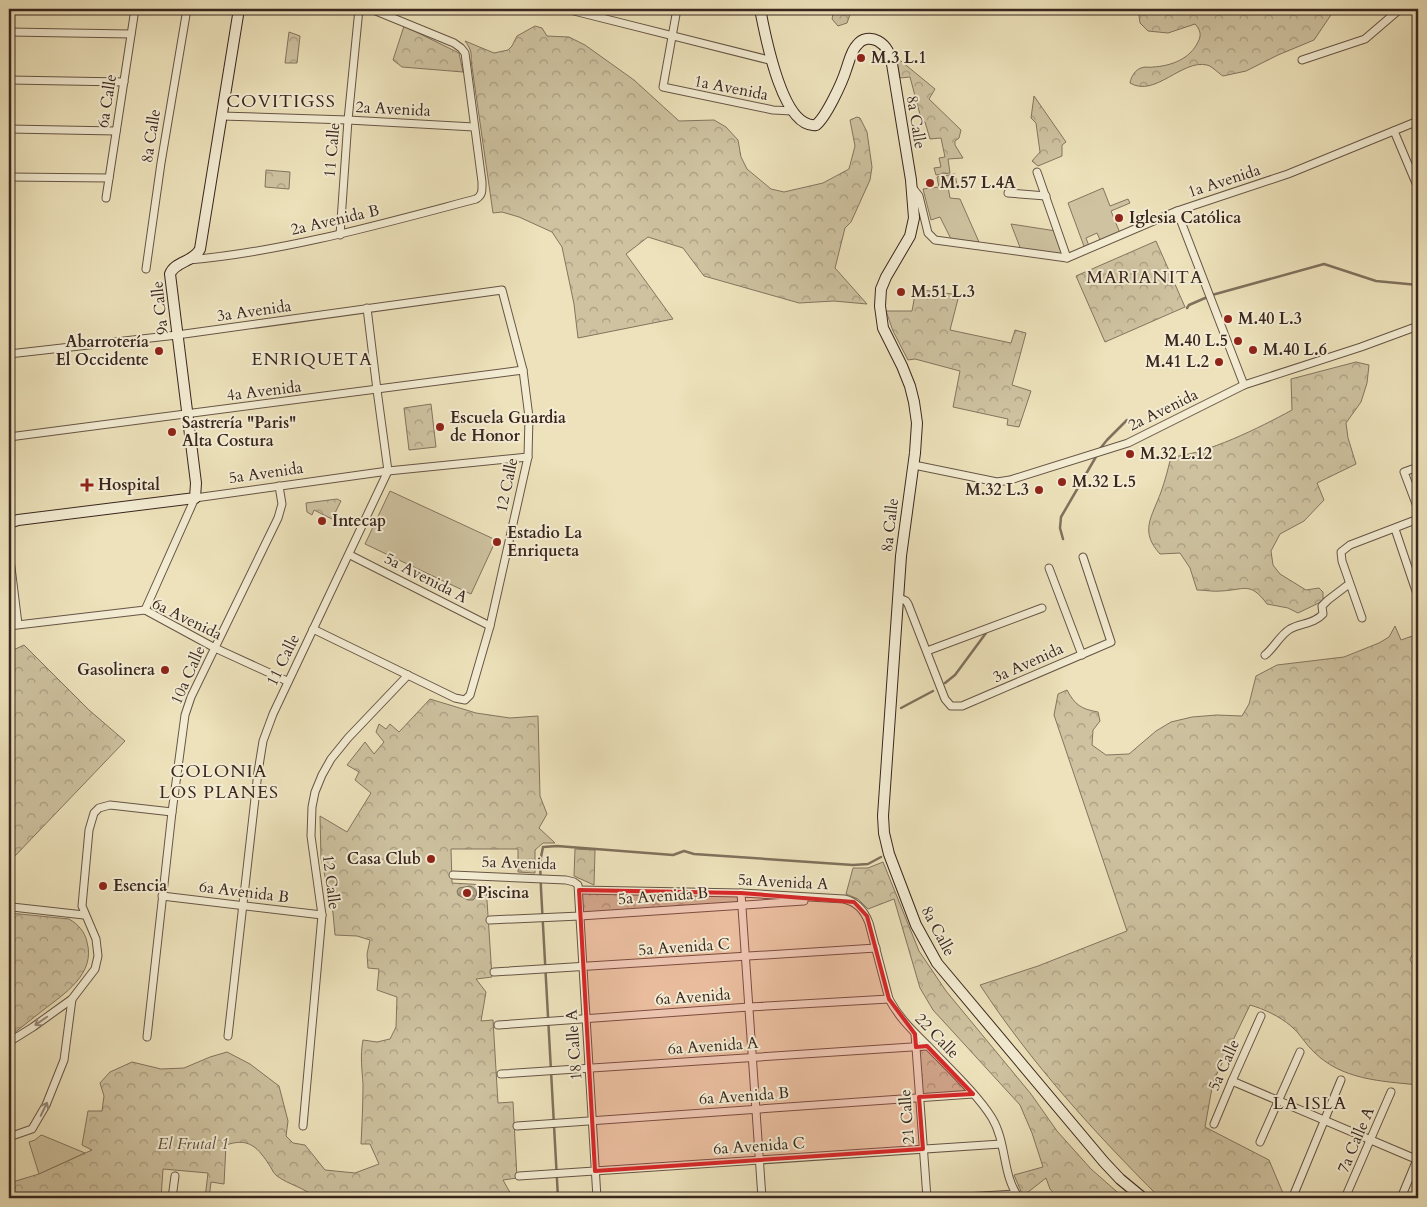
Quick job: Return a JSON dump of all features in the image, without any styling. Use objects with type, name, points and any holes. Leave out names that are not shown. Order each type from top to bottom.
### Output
[{"type":"main road","name":"9a Calle","points":[[195,498],[196,483],[170,274],[174,268],[198,254],[201,243],[239,9]]},
{"type":"main road","name":"8a Calle","points":[[760,9],[780,85],[792,110],[800,121],[809,125],[817,124],[838,88],[856,46],[861,41],[868,39],[878,41],[888,50],[912,187],[914,210],[912,230],[908,241],[886,277],[880,306],[883,328],[902,366],[914,402],[917,429],[902,550],[885,780],[884,826],[889,854],[916,925],[936,963],[1104,1162],[1143,1198]]},
{"type":"main road","name":"5a Avenida","points":[[9,523],[18,520],[195,498]]},
{"type":"street","name":"6a Calle","points":[[106,198],[135,9]]},
{"type":"street","name":"8a Calle","points":[[146,268],[187,9]]},
{"type":"street","name":"11 Calle","points":[[340,235],[348,120],[359,9]]},
{"type":"street","points":[[371,9],[459,46],[465,53],[474,127]]},
{"type":"street","points":[[566,9],[773,61]]},
{"type":"street","points":[[672,35],[677,9]]},
{"type":"street","points":[[1302,60],[1365,39],[1400,9]]},
{"type":"street","points":[[9,32],[131,34]]},
{"type":"street","name":"1a Avenida","points":[[672,35],[664,88],[773,110],[792,110]]},
{"type":"street","points":[[9,80],[124,82]]},
{"type":"street","name":"2a Avenida","points":[[221,116],[348,120],[474,127]]},
{"type":"street","name":"1a Avenida","points":[[1067,258],[1177,211],[1288,174],[1418,121]]},
{"type":"street","name":"2a Avenida B","points":[[189,260],[249,253],[340,235],[476,199],[482,192],[474,127]]},
{"type":"street","points":[[9,130],[116,131]]},
{"type":"street","points":[[1394,131],[1418,188]]},
{"type":"street","points":[[912,187],[919,196],[928,234],[934,240],[1067,258],[1038,172]]},
{"type":"street","points":[[9,177],[108,178]]},
{"type":"street","points":[[1008,193],[1046,196]]},
{"type":"street","points":[[1177,211],[1244,385]]},
{"type":"street","name":"3a Avenida","points":[[9,354],[177,335],[502,290]]},
{"type":"street","name":"12 Calle","points":[[303,1126],[322,914],[311,836],[312,807],[315,792],[330,759],[408,675],[455,698],[464,700],[470,696],[490,626],[528,457],[529,417],[523,370],[502,290]]},
{"type":"street","points":[[367,308],[376,390],[388,471]]},
{"type":"street","name":"2a Avenida","points":[[914,465],[999,482],[1128,443],[1244,385],[1418,326]]},
{"type":"street","name":"4a Avenida","points":[[9,437],[523,370]]},
{"type":"street","name":"5a Avenida","points":[[195,498],[388,471],[528,457]]},
{"type":"street","points":[[1418,467],[1404,472],[1418,510]]},
{"type":"street","name":"11 Calle","points":[[228,1036],[263,741],[287,681],[350,555],[388,471]]},
{"type":"street","name":"10a Calle","points":[[146,1037],[185,715],[191,696],[280,513],[282,504],[279,486]]},
{"type":"street","name":"9a Calle","points":[[145,610],[195,498]]},
{"type":"street","points":[[1362,618],[1342,561],[1341,552],[1350,545],[1418,519]]},
{"type":"street","points":[[1395,528],[1418,597]]},
{"type":"street","points":[[9,551],[18,624]]},
{"type":"street","name":"5a Avenida A","points":[[350,555],[490,626]]},
{"type":"street","name":"3a Avenida","points":[[927,651],[943,696],[949,704],[954,706],[970,704],[1111,642],[1083,557]]},
{"type":"street","points":[[1048,568],[1082,655]]},
{"type":"street","points":[[1264,655],[1272,649],[1289,629],[1318,618],[1323,614],[1322,606],[1350,584]]},
{"type":"street","points":[[899,598],[908,604],[927,651],[1042,608]]},
{"type":"street","name":"6a Avenida","points":[[9,626],[145,610],[215,648],[287,681]]},
{"type":"street","points":[[313,629],[408,675]]},
{"type":"street","points":[[9,1042],[72,999],[93,974],[97,963],[96,938],[84,914],[82,901],[89,830],[97,810],[110,805],[172,812]]},
{"type":"street","name":"5a Avenida","points":[[453,875],[572,881],[578,885],[579,890]]},
{"type":"street","name":"5a Avenida A","points":[[579,890],[837,898]]},
{"type":"street","name":"18 Calle A","points":[[579,890],[597,1198]]},
{"type":"street","points":[[740,894],[762,1198]]},
{"type":"street","name":"6a Avenida B","points":[[162,896],[322,914]]},
{"type":"street","name":"5a Avenida B","points":[[490,920],[550,918],[837,898]]},
{"type":"street","name":"22 Calle","points":[[837,898],[854,902],[864,911],[869,923],[889,999],[898,1015],[973,1094],[992,1118],[1001,1144],[1008,1176],[1017,1196]]},
{"type":"street","points":[[12,907],[84,914]]},
{"type":"street","name":"5a Avenida C","points":[[494,972],[876,948]]},
{"type":"street","points":[[9,1137],[32,1129],[46,1105],[64,1060],[72,999]]},
{"type":"street","name":"6a Avenida","points":[[498,1024],[889,999]]},
{"type":"street","name":"5a Calle","points":[[1214,1124],[1261,1016]]},
{"type":"street","name":"21 Calle","points":[[915,1034],[927,1198]]},
{"type":"street","name":"6a Avenida A","points":[[501,1074],[927,1046]]},
{"type":"street","points":[[1260,1142],[1300,1052]]},
{"type":"street","points":[[1294,1194],[1341,1080]]},
{"type":"street","points":[[1232,1081],[1418,1159],[1401,1198]]},
{"type":"street","name":"7a Calle A","points":[[1346,1198],[1391,1092]]},
{"type":"street","name":"6a Avenida B","points":[[517,1126],[973,1094]]},
{"type":"street","name":"6a Avenida C","points":[[520,1176],[1001,1144]]},
{"type":"street","points":[[172,1198],[175,1176]]},
{"type":"street","points":[[947,1198],[1017,1196]]},
{"type":"highlighted area","points":[[579,890],[741,893],[854,902],[867,916],[889,999],[915,1034],[916,1047],[927,1046],[973,1094],[919,1097],[923,1149],[595,1171]]},
{"type":"green space","points":[[834,9],[852,9],[847,23],[838,26],[832,19]]},
{"type":"green space","points":[[1138,9],[1335,9],[1314,40],[1246,71],[1223,76],[1207,65],[1198,65],[1188,67],[1149,86],[1139,86],[1130,83],[1132,76],[1137,70],[1142,67],[1160,66],[1179,61],[1195,48],[1200,35],[1195,24],[1168,33],[1148,31],[1140,23]]},
{"type":"green space","points":[[404,26],[459,53],[463,72],[402,67],[393,60]]},
{"type":"green space","points":[[535,26],[542,28],[547,36],[569,37],[585,45],[634,80],[679,121],[714,120],[726,127],[738,140],[741,157],[747,169],[771,189],[784,192],[823,183],[849,169],[855,146],[850,120],[857,117],[860,118],[867,132],[872,167],[870,180],[851,222],[845,228],[835,268],[867,304],[834,301],[799,303],[704,276],[683,248],[648,237],[626,254],[673,319],[578,338],[574,304],[562,247],[552,232],[519,217],[502,212],[493,213],[471,52],[465,41],[494,53],[508,50],[517,36]]},
{"type":"green space","points":[[289,32],[300,36],[297,63],[285,63]]},
{"type":"green space","points":[[896,57],[935,89],[929,99],[961,130],[955,145],[963,158],[948,159],[950,173],[936,175],[934,168],[941,167],[939,158],[945,157],[941,138],[930,139],[925,122],[922,122],[910,77],[900,78]]},
{"type":"green space","points":[[1034,96],[1066,142],[1062,145],[1062,156],[1038,166],[1032,161],[1040,152],[1036,123],[1031,118]]},
{"type":"green space","points":[[266,170],[290,172],[289,189],[265,187]]},
{"type":"green space","points":[[955,174],[957,185],[948,187],[950,198],[960,199],[979,242],[951,239],[940,217],[931,220],[923,189],[939,187],[937,177]]},
{"type":"green space","points":[[1103,188],[1110,206],[1128,199],[1130,203],[1111,211],[1120,233],[1101,242],[1097,233],[1086,238],[1089,246],[1085,249],[1068,203]]},
{"type":"green space","points":[[1011,224],[1056,231],[1065,257],[1021,250]]},
{"type":"green space","points":[[1156,241],[1185,307],[1105,342],[1076,276]]},
{"type":"green space","points":[[916,289],[959,295],[950,330],[1011,343],[1015,330],[1026,333],[1012,385],[1031,391],[1019,427],[1007,425],[1008,419],[953,407],[960,371],[915,359],[908,360],[893,331],[886,311],[912,311]]},
{"type":"green space","points":[[1356,362],[1369,365],[1367,383],[1361,402],[1346,423],[1348,438],[1356,464],[1317,483],[1324,500],[1304,521],[1280,534],[1271,551],[1273,565],[1280,574],[1306,590],[1319,588],[1323,592],[1323,601],[1298,613],[1288,608],[1267,604],[1256,592],[1247,589],[1197,590],[1190,568],[1180,553],[1160,554],[1150,538],[1149,524],[1171,457],[1216,446],[1292,410],[1291,379]]},
{"type":"green space","points":[[431,404],[436,447],[409,450],[404,408]]},
{"type":"green space","points":[[390,491],[496,540],[471,594],[365,544]]},
{"type":"green space","points":[[337,499],[341,501],[332,519],[314,510],[312,515],[307,512],[306,503]]},
{"type":"green space","points":[[1395,626],[1401,640],[1418,634],[1418,945],[1410,959],[1418,975],[1418,1085],[1363,1078],[1349,1074],[1325,1061],[1314,1052],[1286,1022],[1271,1013],[1250,1005],[1213,1082],[1205,1127],[1269,1160],[1285,1198],[1160,1198],[1064,1096],[1020,1042],[980,985],[1038,966],[1127,931],[1054,715],[1058,694],[1067,690],[1079,706],[1098,712],[1100,721],[1093,730],[1092,745],[1106,755],[1129,754],[1156,731],[1171,722],[1192,717],[1242,716],[1249,704],[1256,676],[1277,665],[1344,657],[1389,637]]},
{"type":"green space","points":[[24,645],[89,710],[125,741],[13,858],[10,913],[69,919],[83,932],[89,953],[83,973],[76,982],[60,998],[9,1037],[9,652]]},
{"type":"green space","name":"El Frutal 1","points":[[430,699],[476,713],[510,718],[538,716],[540,796],[547,814],[539,828],[555,843],[543,843],[535,850],[535,873],[518,872],[518,849],[451,849],[452,883],[486,885],[492,977],[476,979],[486,992],[481,1021],[493,1020],[498,1103],[513,1102],[517,1178],[503,1180],[513,1198],[315,1198],[306,1191],[277,1176],[264,1157],[255,1148],[240,1142],[226,1145],[224,1184],[211,1182],[209,1198],[205,1198],[208,1173],[163,1169],[161,1198],[9,1198],[9,1183],[39,1174],[92,1150],[82,1145],[88,1111],[102,1111],[104,1096],[100,1083],[110,1072],[132,1062],[161,1069],[184,1068],[227,1052],[250,1064],[279,1086],[288,1121],[286,1136],[293,1143],[305,1145],[325,1170],[355,1173],[379,1164],[370,1144],[361,1144],[362,1046],[363,1040],[377,1042],[390,1039],[396,1027],[397,997],[377,990],[379,969],[368,968],[367,954],[370,940],[357,936],[335,935],[333,913],[321,858],[320,816],[347,832],[371,793],[355,780],[359,772],[347,765],[365,742],[374,754],[384,742],[376,732],[379,724],[386,729],[390,724],[399,732]]},
{"type":"green space","points":[[575,849],[595,850],[594,885],[574,876]]},
{"type":"green space","points":[[883,862],[919,951],[946,991],[1031,1094],[1057,1131],[1091,1169],[1124,1198],[1058,1198],[1050,1189],[1046,1178],[1023,1196],[1014,1175],[1043,1167],[1032,1133],[1020,1105],[933,1010],[920,988],[894,899],[868,909],[858,899],[846,894],[853,868],[868,868]]},
{"type":"green space","points":[[579,890],[741,893],[741,905],[580,916]]},
{"type":"green space","points":[[927,1046],[973,1094],[919,1097],[916,1047]]},
{"type":"green space","points":[[41,1135],[85,1153],[39,1174],[29,1142]]},
{"type":"water","name":"Piscina","points":[[470,886],[476,892],[473,900],[468,900],[458,895],[457,891],[459,888]]},
{"type":"waterway","points":[[1187,308],[1189,305],[1212,295],[1324,264],[1376,281],[1418,285]]},
{"type":"waterway","points":[[1099,450],[1127,420]]},
{"type":"waterway","points":[[1063,539],[1060,528],[1061,517],[1097,455]]},
{"type":"waterway","points":[[945,683],[955,675],[986,633]]},
{"type":"waterway","points":[[901,708],[933,691]]},
{"type":"waterway","points":[[558,1198],[541,889],[540,862],[543,847],[557,846],[673,855],[684,851],[694,854],[853,865],[868,864],[881,857]]},
{"type":"place","name":"M.3 L.1","points":[[861,58]]},
{"type":"place","name":"M.57 L.4A","points":[[930,183]]},
{"type":"place","name":"Iglesia Católica","points":[[1119,218]]},
{"type":"place","name":"M.51 L.3","points":[[901,292]]},
{"type":"place","name":"M.40 L.3","points":[[1228,319]]},
{"type":"place","name":"M.40 L.5","points":[[1238,341]]},
{"type":"place","name":"M.40 L.6","points":[[1253,350]]},
{"type":"place","name":"Abarrotería El Occidente","points":[[159,351]]},
{"type":"place","name":"M.41 L.2","points":[[1219,362]]},
{"type":"place","name":"Escuela Guardia de Honor","points":[[440,427]]},
{"type":"place","name":"Sastrería \"Paris\" Alta Costura","points":[[172,432]]},
{"type":"place","name":"M.32 L.12","points":[[1130,454]]},
{"type":"place","name":"M.32 L.5","points":[[1062,482]]},
{"type":"place","name":"Hospital","points":[[87,485]]},
{"type":"place","name":"M.32 L.3","points":[[1039,490]]},
{"type":"place","name":"Intecap","points":[[322,521]]},
{"type":"place","name":"Estadio La Enriqueta","points":[[497,542]]},
{"type":"place","name":"Gasolinera","points":[[165,670]]},
{"type":"place","name":"Casa Club","points":[[431,859]]},
{"type":"place","name":"Esencia","points":[[103,886]]},
{"type":"place","name":"Piscina","points":[[467,893]]},
{"type":"district","name":"COVITIGSS","points":[[281,101]]},
{"type":"district","name":"MARIANITA","points":[[1145,277]]},
{"type":"district","name":"ENRIQUETA","points":[[312,359]]},
{"type":"district","name":"COLONIA LOS PLANES","points":[[219,781]]},
{"type":"district","name":"LA ISLA","points":[[1310,1103]]}]
